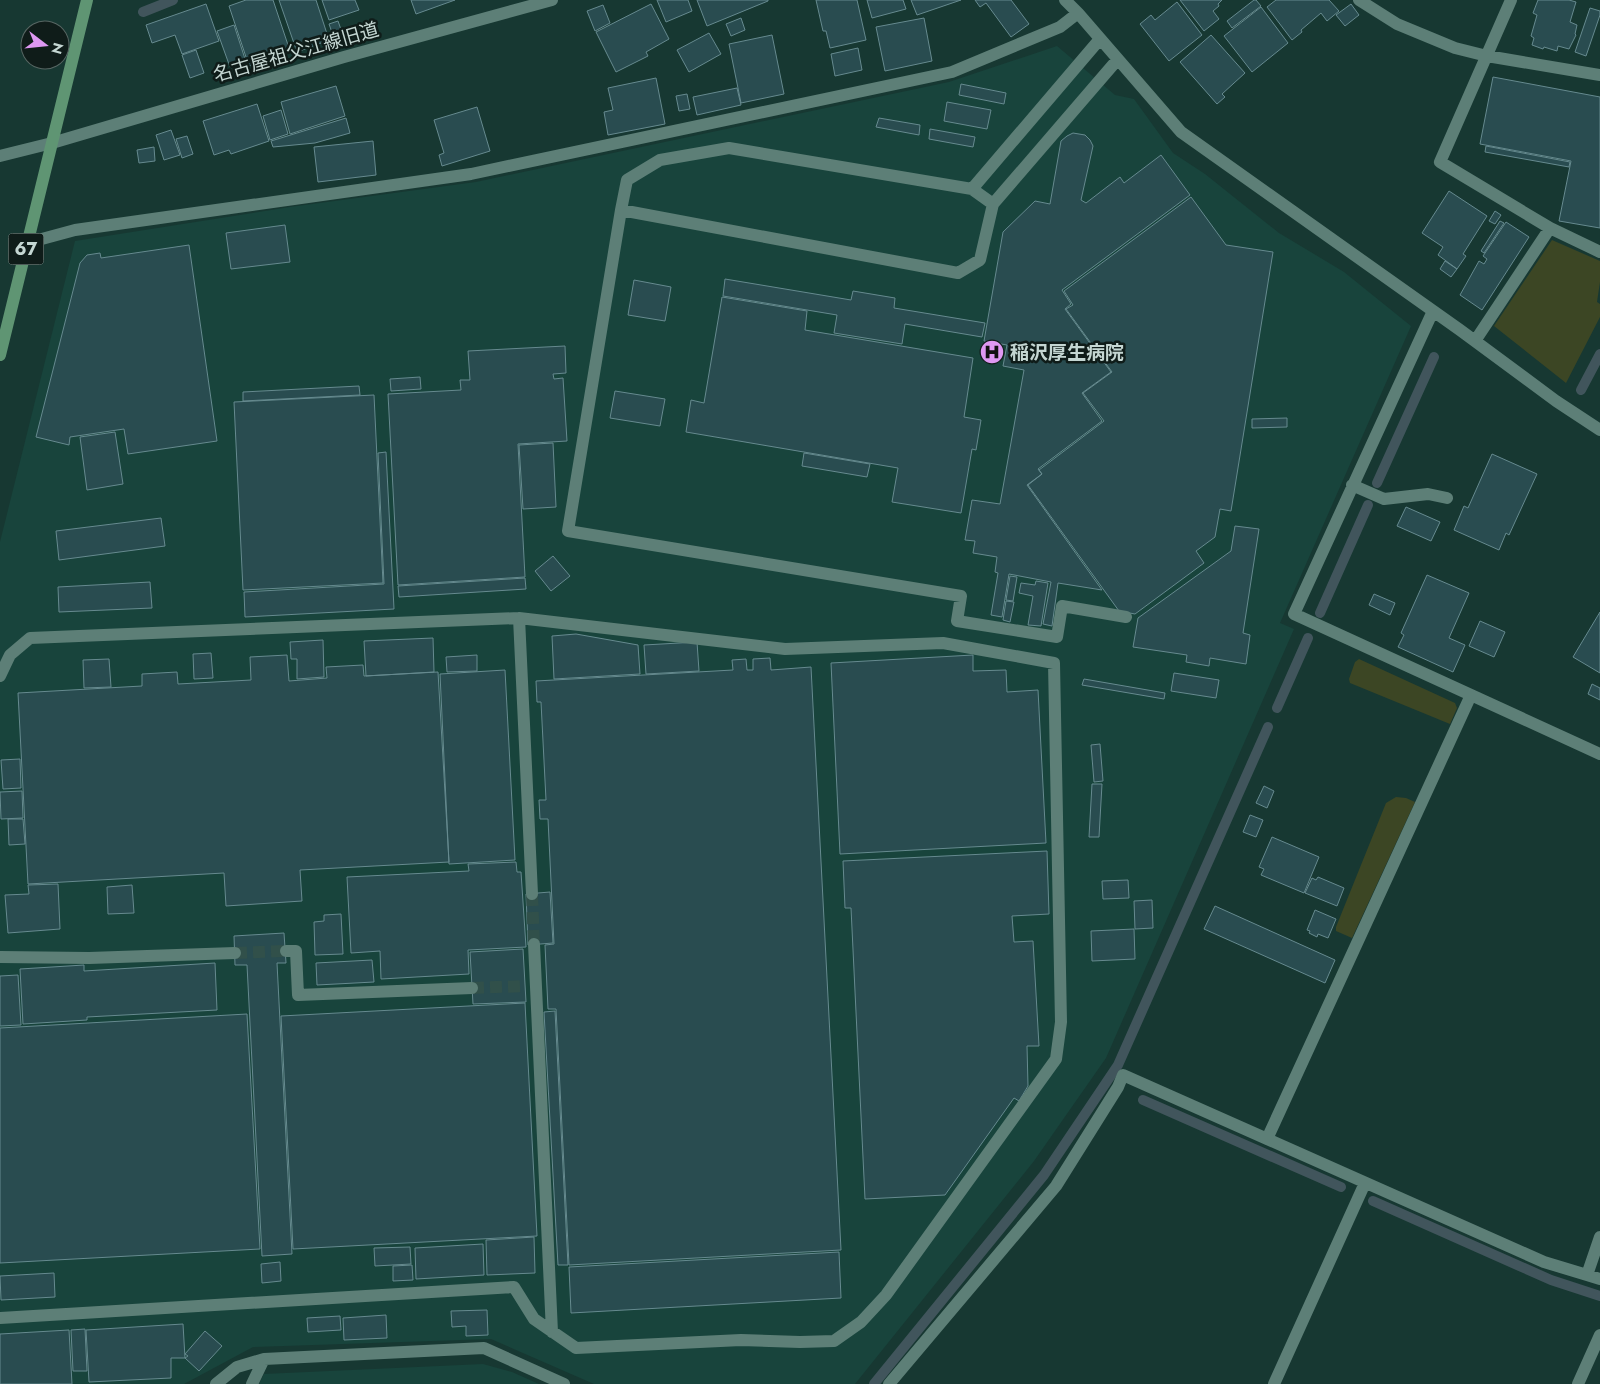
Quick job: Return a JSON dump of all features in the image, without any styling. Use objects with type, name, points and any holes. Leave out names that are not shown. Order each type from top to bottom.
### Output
[{"type":"main road","name":"67","points":[[0,352],[87,0]]},
{"type":"street","name":"名古屋祖父江線旧道","points":[[0,156],[52,143],[344,57],[552,0]]},
{"type":"street","points":[[1064,0],[1078,13],[1181,132],[1433,310],[1556,401],[1600,430]]},
{"type":"street","points":[[1359,0],[1397,24],[1455,48],[1487,56],[1600,75]]},
{"type":"street","points":[[1512,0],[1440,162],[1550,228],[1600,252]]},
{"type":"street","points":[[28,244],[75,230],[471,174],[952,72],[1060,27],[1078,13]]},
{"type":"street","points":[[972,189],[1100,39]]},
{"type":"street","points":[[622,210],[958,273],[980,260],[993,204],[1118,59]]},
{"type":"street","points":[[993,204],[972,189],[728,148],[660,160],[627,180],[568,531],[961,596],[957,620],[1057,637],[1062,606],[1126,616]]},
{"type":"street","points":[[1475,341],[1550,228]]},
{"type":"street","points":[[1433,310],[1294,614],[1600,754]]},
{"type":"street","points":[[1352,485],[1384,498],[1428,494],[1447,498]]},
{"type":"street","points":[[0,676],[10,655],[30,638],[519,618],[785,649],[943,643],[1054,663],[1061,1022],[1056,1059],[886,1295],[861,1322],[834,1341],[741,1340],[576,1348],[534,1319],[514,1287],[0,1318]]},
{"type":"street","points":[[519,618],[532,894]]},
{"type":"street","points":[[1266,1139],[1471,695]]},
{"type":"street","points":[[534,944],[530,985],[552,1332]]},
{"type":"street","points":[[286,951],[296,951],[298,995],[472,988]]},
{"type":"street","points":[[0,957],[89,958],[234,953]]},
{"type":"street","points":[[889,1384],[1056,1186],[1123,1076],[1544,1262],[1600,1279]]},
{"type":"street","points":[[1274,1384],[1365,1183]]},
{"type":"street","points":[[1587,1275],[1600,1237]]},
{"type":"street","points":[[1578,1384],[1600,1335]]},
{"type":"street","points":[[216,1384],[237,1367],[264,1359],[484,1348],[564,1384]]},
{"type":"street","points":[[252,1384],[264,1359]]},
{"type":"shaded area","points":[[1057,46],[1115,95],[1134,99],[1173,153],[1205,174],[1279,233],[1344,272],[1411,326],[1280,623],[1294,629],[1106,1058],[1034,1161],[855,1384],[594,1384],[491,1339],[253,1347],[184,1384],[0,1384],[0,542],[75,241],[290,207],[476,182],[949,82]]},
{"type":"shaded area","points":[[1552,240],[1600,261],[1600,282],[1597,302],[1600,304],[1600,317],[1566,383],[1494,326]]},
{"type":"shaded area","points":[[1359,659],[1455,703],[1457,708],[1450,724],[1350,683],[1349,679],[1355,662]]},
{"type":"shaded area","points":[[1396,797],[1406,798],[1415,802],[1352,938],[1336,931],[1336,927],[1386,803]]},
{"type":"shaded area","points":[[483,1364],[512,1372],[539,1384],[259,1384],[264,1374]]},
{"type":"building","points":[[246,0],[273,0],[290,51],[249,66],[229,6]]},
{"type":"building","points":[[279,0],[316,0],[329,40],[297,52]]},
{"type":"building","points":[[322,0],[355,0],[359,10],[329,20]]},
{"type":"building","points":[[411,0],[455,0],[416,14]]},
{"type":"building","points":[[657,0],[688,0],[692,11],[666,22]]},
{"type":"building","points":[[697,0],[768,0],[768,1],[707,26]]},
{"type":"building","points":[[816,0],[857,0],[866,40],[830,48],[826,31],[823,31]]},
{"type":"building","points":[[867,0],[903,0],[906,9],[872,18]]},
{"type":"building","points":[[911,0],[961,0],[917,15]]},
{"type":"building","points":[[975,0],[1011,0],[1029,24],[1011,37],[986,3],[980,7]]},
{"type":"building","points":[[1180,0],[1222,0],[1213,11],[1219,19],[1204,31]]},
{"type":"building","points":[[1254,0],[1261,6],[1232,28],[1227,21]]},
{"type":"building","points":[[1276,0],[1329,0],[1339,11],[1327,21],[1321,13],[1292,40],[1267,7]]},
{"type":"building","points":[[1538,0],[1569,0],[1576,2],[1570,22],[1577,25],[1576,35],[1569,49],[1558,46],[1557,51],[1532,45],[1534,38],[1531,36],[1537,15],[1533,13]]},
{"type":"building","points":[[1177,2],[1202,35],[1169,61],[1140,24],[1151,15],[1155,20]]},
{"type":"building","points":[[206,4],[219,41],[182,54],[175,35],[152,43],[146,25]]},
{"type":"building","points":[[651,4],[669,39],[646,52],[648,56],[616,72],[596,32]]},
{"type":"building","points":[[1351,4],[1359,15],[1345,26],[1336,15]]},
{"type":"building","points":[[603,5],[610,23],[595,31],[587,11]]},
{"type":"building","points":[[1261,7],[1288,43],[1252,72],[1224,36]]},
{"type":"building","points":[[1590,8],[1600,11],[1600,15],[1586,56],[1575,52]]},
{"type":"building","points":[[741,18],[745,30],[731,36],[726,24]]},
{"type":"building","points":[[924,18],[932,61],[885,71],[876,27]]},
{"type":"building","points":[[338,21],[344,38],[335,41],[329,24]]},
{"type":"building","points":[[234,25],[246,62],[230,67],[217,31]]},
{"type":"building","points":[[709,33],[721,54],[689,72],[677,50]]},
{"type":"building","points":[[772,35],[784,94],[741,103],[729,44]]},
{"type":"building","points":[[1211,35],[1245,73],[1222,94],[1225,97],[1217,104],[1180,62]]},
{"type":"building","points":[[858,48],[862,70],[835,76],[831,54]]},
{"type":"building","points":[[196,50],[204,73],[190,78],[182,55]]},
{"type":"building","points":[[1493,77],[1600,97],[1600,228],[1559,221],[1571,161],[1480,144]]},
{"type":"building","points":[[656,78],[665,124],[608,135],[604,112],[613,110],[608,88]]},
{"type":"building","points":[[961,84],[1006,93],[1004,104],[959,95]]},
{"type":"building","points":[[336,86],[345,116],[290,134],[281,102]]},
{"type":"building","points":[[737,88],[741,105],[697,115],[693,97]]},
{"type":"building","points":[[687,94],[690,109],[679,111],[676,96]]},
{"type":"building","points":[[947,102],[991,110],[987,129],[944,121]]},
{"type":"building","points":[[257,104],[269,141],[231,154],[229,150],[214,155],[203,121]]},
{"type":"building","points":[[477,107],[490,151],[442,166],[439,155],[444,153],[434,120]]},
{"type":"building","points":[[281,110],[288,134],[270,140],[263,116]]},
{"type":"building","points":[[346,118],[350,133],[315,143],[273,147],[271,141]]},
{"type":"building","points":[[879,118],[920,125],[919,135],[876,127]]},
{"type":"building","points":[[930,129],[975,137],[973,147],[929,139]]},
{"type":"building","points":[[171,130],[180,155],[164,160],[156,135]]},
{"type":"building","points":[[1073,133],[1085,135],[1093,146],[1081,200],[1086,203],[1120,177],[1124,183],[1161,155],[1190,195],[1062,290],[1071,304],[1065,309],[1111,372],[1082,393],[1102,421],[1038,469],[1042,474],[1027,485],[1102,590],[1058,583],[1052,626],[1043,624],[1051,582],[1009,574],[1002,617],[991,615],[998,573],[995,572],[997,557],[973,553],[975,541],[965,540],[972,500],[1000,504],[1024,370],[1003,366],[1007,345],[984,341],[1003,232],[1035,201],[1050,204],[1061,141]]},
{"type":"building","points":[[187,136],[193,154],[182,158],[176,139]]},
{"type":"building","points":[[373,141],[376,175],[318,182],[314,147]]},
{"type":"building","points":[[1486,146],[1570,162],[1569,167],[1485,152]]},
{"type":"building","points":[[154,147],[155,161],[139,163],[137,150]]},
{"type":"building","points":[[1449,191],[1487,216],[1463,254],[1466,256],[1457,269],[1438,255],[1443,247],[1422,233]]},
{"type":"building","points":[[1191,197],[1226,245],[1273,252],[1231,511],[1220,509],[1215,537],[1196,551],[1204,563],[1135,614],[1119,611],[1028,485],[1042,474],[1039,470],[1104,421],[1083,393],[1112,372],[1066,309],[1073,305],[1064,291]]},
{"type":"building","points":[[1495,211],[1501,215],[1495,224],[1489,221]]},
{"type":"building","points":[[1500,221],[1504,223],[1484,253],[1481,251]]},
{"type":"building","points":[[1506,222],[1529,237],[1482,310],[1460,295],[1479,261],[1484,264],[1487,259],[1483,256]]},
{"type":"building","points":[[285,225],[290,262],[231,269],[226,233]]},
{"type":"building","points":[[189,245],[217,441],[128,454],[124,429],[70,437],[69,445],[36,437],[80,263],[87,255],[100,253],[101,258]]},
{"type":"building","points":[[1445,261],[1457,269],[1451,277],[1440,269]]},
{"type":"building","points":[[725,279],[851,300],[853,291],[895,298],[894,308],[985,323],[982,337],[905,324],[902,344],[834,333],[837,315],[723,296]]},
{"type":"building","points":[[634,280],[671,287],[665,321],[628,315]]},
{"type":"building","points":[[722,297],[807,311],[805,330],[973,358],[964,417],[981,420],[976,450],[972,449],[961,513],[892,502],[898,468],[686,432],[691,400],[704,403]]},
{"type":"building","points":[[565,346],[566,373],[553,374],[554,379],[563,378],[567,441],[518,444],[525,577],[398,585],[388,394],[461,390],[460,380],[470,380],[468,351]]},
{"type":"building","points":[[420,377],[421,389],[391,391],[390,379]]},
{"type":"building","points":[[359,386],[360,395],[243,401],[243,392]]},
{"type":"building","points":[[615,391],[665,399],[660,426],[610,418]]},
{"type":"building","points":[[374,395],[383,583],[243,590],[234,402]]},
{"type":"building","points":[[1287,418],[1287,427],[1252,428],[1252,419]]},
{"type":"building","points":[[115,432],[123,484],[87,490],[80,437]]},
{"type":"building","points":[[553,443],[556,507],[523,509],[519,445]]},
{"type":"building","points":[[386,452],[394,609],[245,617],[244,592],[384,584],[378,453]]},
{"type":"building","points":[[804,453],[870,464],[867,477],[802,466]]},
{"type":"building","points":[[1492,454],[1537,474],[1509,535],[1506,533],[1499,550],[1454,530],[1464,506],[1468,508]]},
{"type":"building","points":[[1406,507],[1440,522],[1431,541],[1397,526]]},
{"type":"building","points":[[161,518],[165,546],[59,560],[56,531]]},
{"type":"building","points":[[1235,526],[1259,529],[1243,633],[1250,635],[1246,664],[1210,658],[1209,666],[1186,662],[1187,655],[1133,647],[1138,618],[1231,551]]},
{"type":"building","points":[[553,556],[570,576],[551,591],[535,571]]},
{"type":"building","points":[[1427,575],[1469,593],[1449,638],[1465,645],[1453,672],[1398,647],[1404,635],[1401,633]]},
{"type":"building","points":[[1010,576],[1017,577],[1013,601],[1006,600]]},
{"type":"building","points":[[525,578],[526,589],[399,597],[398,586]]},
{"type":"building","points":[[1036,581],[1048,583],[1041,626],[1028,625],[1033,596],[1019,593],[1021,583],[1035,585]]},
{"type":"building","points":[[150,582],[152,608],[59,612],[58,587]]},
{"type":"building","points":[[1374,594],[1395,603],[1390,615],[1369,605]]},
{"type":"building","points":[[1006,601],[1014,602],[1010,622],[1003,620]]},
{"type":"building","points":[[1600,612],[1600,673],[1573,657]]},
{"type":"building","points":[[1480,621],[1505,632],[1494,657],[1469,646]]},
{"type":"building","points":[[576,634],[638,645],[640,674],[554,679],[552,636]]},
{"type":"building","points":[[433,638],[434,672],[366,676],[364,641]]},
{"type":"building","points":[[323,640],[324,677],[297,679],[297,659],[291,659],[290,642]]},
{"type":"building","points":[[697,642],[699,671],[646,674],[644,645]]},
{"type":"building","points":[[211,653],[213,678],[194,679],[193,654]]},
{"type":"building","points":[[287,655],[289,681],[327,678],[326,667],[363,665],[364,676],[438,672],[449,862],[300,870],[302,901],[226,906],[224,873],[28,884],[18,693],[142,686],[142,674],[177,672],[178,684],[251,680],[250,657]]},
{"type":"building","points":[[477,655],[477,671],[447,672],[446,657]]},
{"type":"building","points":[[973,655],[973,671],[1006,670],[1007,692],[1038,690],[1046,843],[840,854],[831,663]]},
{"type":"building","points":[[770,658],[771,670],[811,667],[841,1250],[569,1265],[556,1009],[548,1009],[545,945],[554,944],[548,819],[540,819],[539,800],[546,800],[541,702],[537,702],[536,681],[733,670],[732,660],[746,659],[747,670],[753,670],[753,659]]},
{"type":"building","points":[[109,659],[111,687],[84,688],[83,660]]},
{"type":"building","points":[[505,670],[515,860],[449,864],[440,674]]},
{"type":"building","points":[[1174,673],[1219,680],[1216,698],[1171,691]]},
{"type":"building","points":[[1084,679],[1165,693],[1164,699],[1082,685]]},
{"type":"building","points":[[1592,684],[1600,688],[1600,700],[1588,694]]},
{"type":"building","points":[[1100,744],[1103,781],[1094,782],[1091,745]]},
{"type":"building","points":[[20,759],[21,788],[3,789],[1,760]]},
{"type":"building","points":[[1092,784],[1102,784],[1099,837],[1089,837]]},
{"type":"building","points":[[1264,786],[1274,791],[1267,808],[1256,803]]},
{"type":"building","points":[[22,791],[23,818],[1,819],[0,792]]},
{"type":"building","points":[[1250,815],[1263,820],[1256,837],[1243,832]]},
{"type":"building","points":[[8,819],[23,819],[25,844],[9,845]]},
{"type":"building","points":[[1272,837],[1319,857],[1304,893],[1261,875],[1264,869],[1259,867]]},
{"type":"building","points":[[1047,851],[1049,914],[1012,916],[1014,942],[1033,941],[1039,1046],[1027,1046],[1028,1086],[1019,1101],[1014,1098],[945,1195],[865,1199],[851,908],[845,908],[843,861]]},
{"type":"building","points":[[516,862],[517,872],[521,872],[526,947],[468,950],[469,974],[381,979],[380,951],[351,953],[347,877],[469,871],[468,864]]},
{"type":"building","points":[[1318,877],[1344,888],[1337,906],[1305,893],[1312,878],[1316,880]]},
{"type":"building","points":[[1128,880],[1129,898],[1103,899],[1102,881]]},
{"type":"building","points":[[58,884],[60,929],[8,933],[5,895],[29,894],[28,885]]},
{"type":"building","points":[[132,885],[134,913],[108,914],[107,887]]},
{"type":"building","points":[[550,892],[553,943],[528,945],[526,894]]},
{"type":"building","points":[[1152,900],[1153,928],[1135,929],[1134,901]]},
{"type":"building","points":[[1215,906],[1335,960],[1325,983],[1204,929]]},
{"type":"building","points":[[1315,910],[1336,919],[1328,938],[1318,934],[1317,937],[1307,930]]},
{"type":"building","points":[[341,914],[343,954],[315,955],[314,922],[324,921],[324,915]]},
{"type":"building","points":[[1134,929],[1135,959],[1092,961],[1091,931]]},
{"type":"building","points":[[284,933],[286,963],[277,963],[292,1254],[262,1256],[247,965],[235,965],[234,936]]},
{"type":"building","points":[[523,949],[526,1002],[473,1004],[470,952]]},
{"type":"building","points":[[372,960],[374,982],[317,985],[316,963]]},
{"type":"building","points":[[215,963],[217,1010],[87,1017],[87,1020],[23,1024],[20,969],[84,965],[84,971]]},
{"type":"building","points":[[18,975],[21,1025],[0,1026],[0,976]]},
{"type":"building","points":[[525,1003],[537,1236],[293,1249],[281,1016]]},
{"type":"building","points":[[555,1011],[568,1265],[558,1265],[544,1012]]},
{"type":"building","points":[[247,1014],[260,1249],[0,1263],[0,1028]]},
{"type":"building","points":[[534,1237],[535,1273],[487,1275],[486,1240]]},
{"type":"building","points":[[483,1244],[484,1275],[416,1279],[415,1248]]},
{"type":"building","points":[[410,1247],[411,1264],[375,1266],[374,1248]]},
{"type":"building","points":[[839,1252],[841,1298],[571,1313],[569,1267]]},
{"type":"building","points":[[280,1262],[281,1281],[262,1283],[261,1264]]},
{"type":"building","points":[[412,1265],[413,1280],[393,1281],[393,1266]]},
{"type":"building","points":[[54,1273],[55,1297],[1,1300],[0,1276]]},
{"type":"building","points":[[487,1310],[488,1335],[466,1336],[466,1326],[452,1327],[451,1311]]},
{"type":"building","points":[[386,1315],[387,1338],[344,1340],[343,1318]]},
{"type":"building","points":[[340,1316],[341,1330],[308,1332],[307,1318]]},
{"type":"building","points":[[183,1324],[185,1358],[171,1358],[171,1378],[89,1382],[86,1330]]},
{"type":"building","points":[[85,1329],[87,1371],[73,1371],[71,1330]]},
{"type":"building","points":[[69,1330],[72,1384],[0,1384],[0,1334]]},
{"type":"building","points":[[205,1331],[222,1346],[199,1371],[185,1358],[188,1356],[185,1354]]},
{"type":"waterway","points":[[143,12],[173,0]]},
{"type":"waterway","points":[[1581,390],[1600,354]]},
{"type":"waterway","points":[[1377,483],[1434,357]]},
{"type":"waterway","points":[[1320,613],[1368,505]]},
{"type":"waterway","points":[[1277,708],[1308,638]]},
{"type":"waterway","points":[[874,1384],[1044,1175],[1118,1065],[1268,727]]},
{"type":"waterway","points":[[1143,1100],[1341,1187]]},
{"type":"waterway","points":[[1373,1201],[1551,1280],[1600,1296]]},
{"type":"tunnel","points":[[532,894],[534,944]]},
{"type":"tunnel","points":[[235,953],[286,951]]},
{"type":"tunnel","points":[[472,988],[525,986]]},
{"type":"place","name":"稲沢厚生病院","points":[[992,352]]}]
